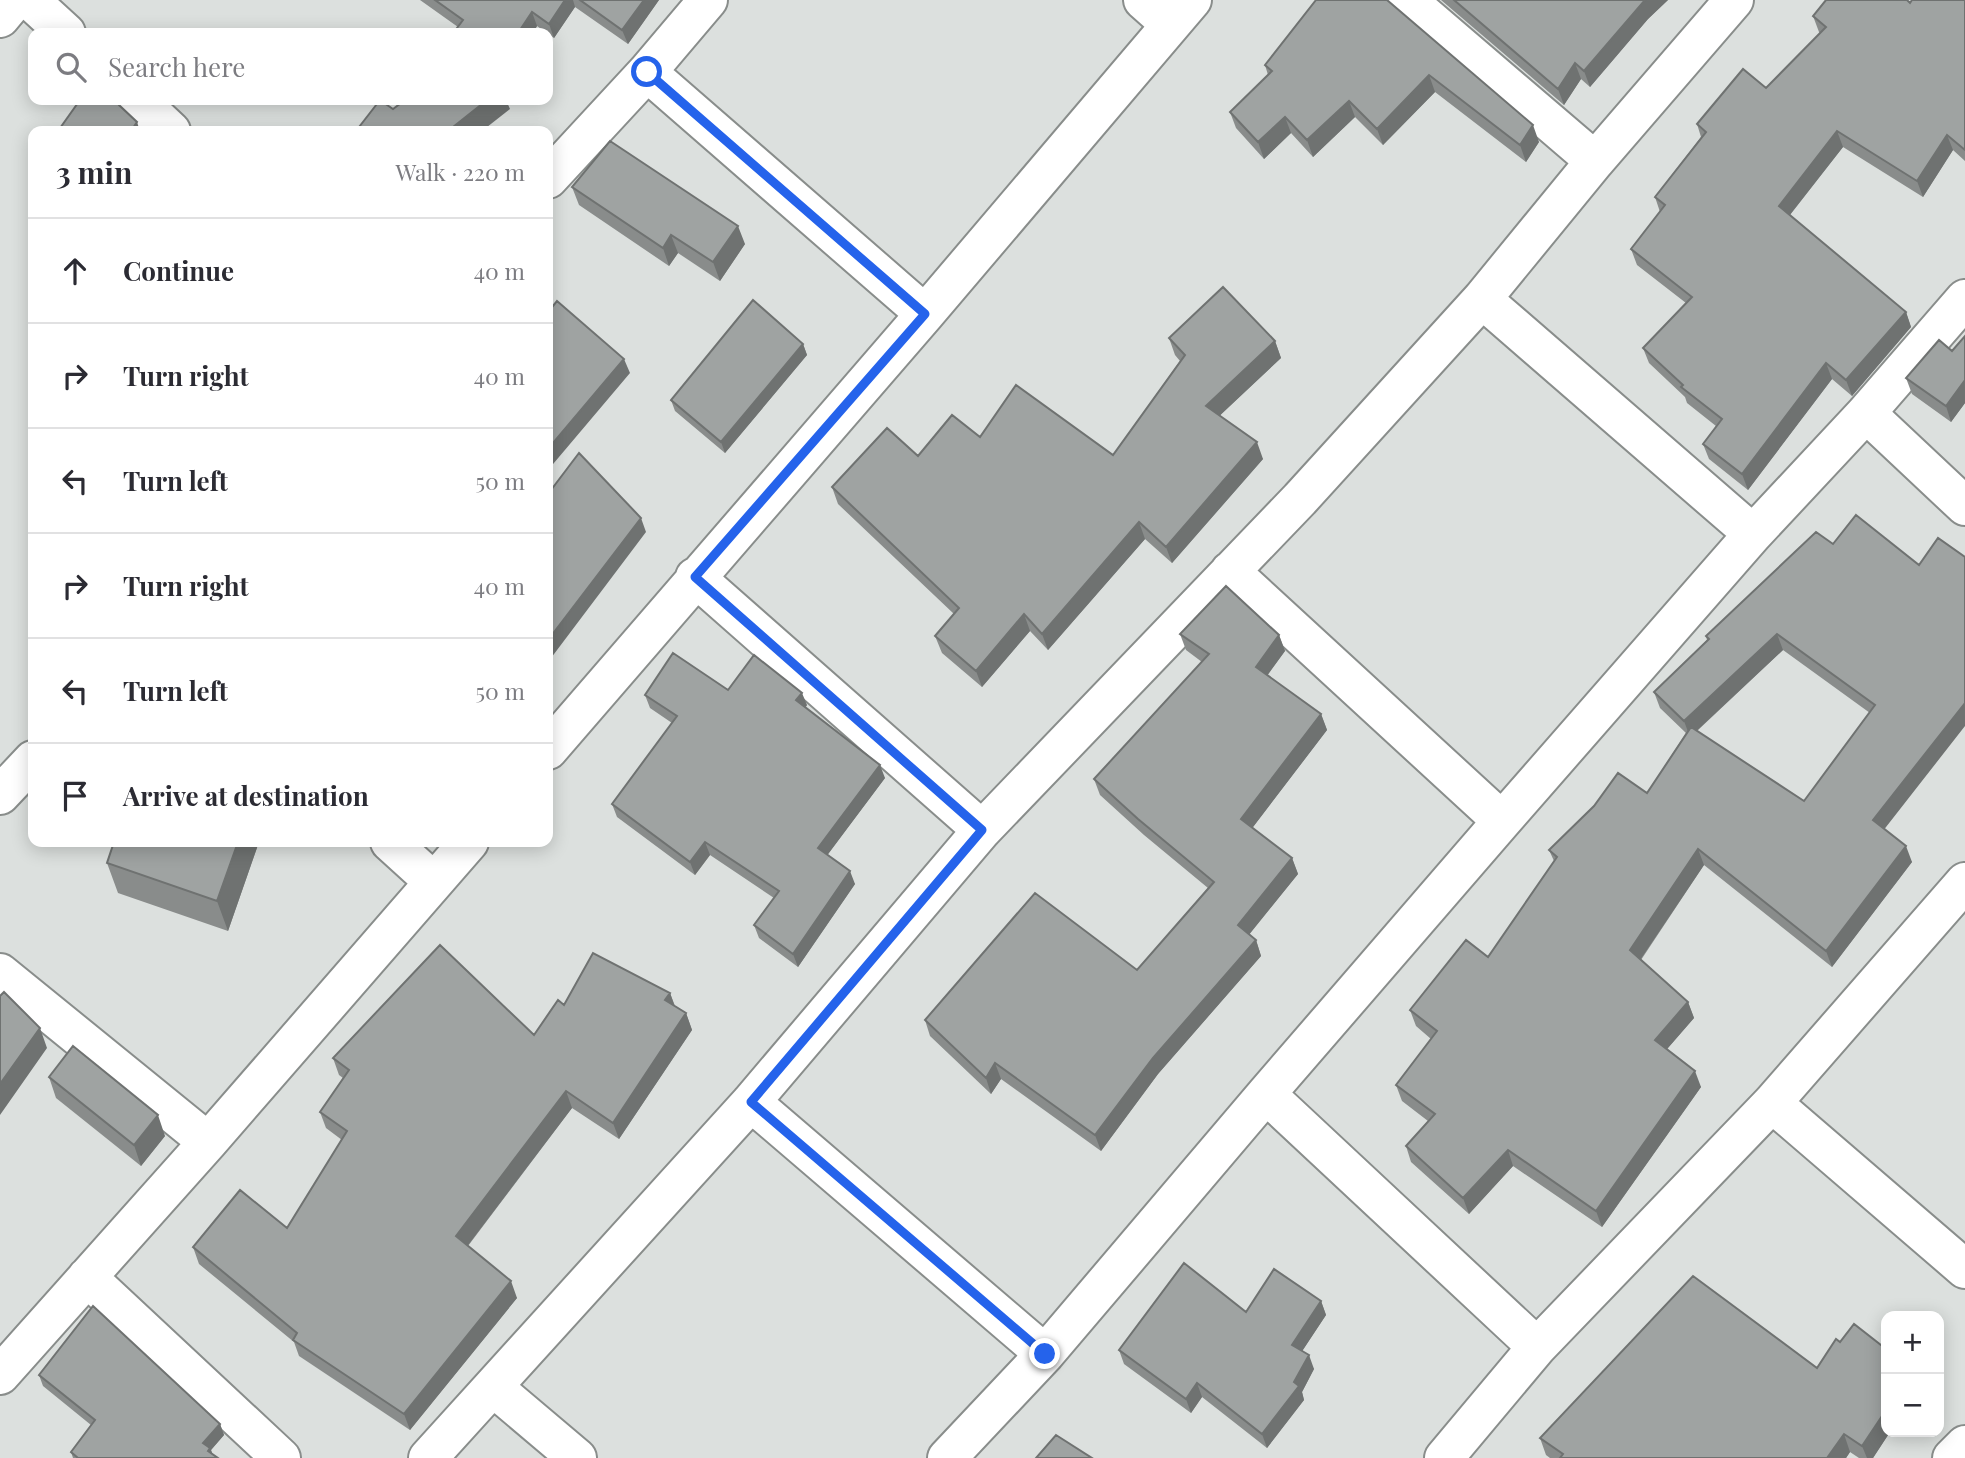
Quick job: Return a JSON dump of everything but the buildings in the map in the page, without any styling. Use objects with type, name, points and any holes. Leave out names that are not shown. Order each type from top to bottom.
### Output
[{"type":"street","points":[[0,18],[16,0]]},
{"type":"street","points":[[30,0],[61,28]]},
{"type":"street","points":[[553,174],[647,72],[708,0]]},
{"type":"street","points":[[1407,0],[1595,161]]},
{"type":"street","points":[[428,1458],[751,1102],[982,830],[1368,426],[1482,299],[1595,161],[1734,0]]},
{"type":"street","points":[[553,744],[925,314],[1169,8]]},
{"type":"street","points":[[647,72],[925,314]]},
{"type":"street","points":[[143,105],[166,126]]},
{"type":"street","points":[[1482,299],[1753,534]]},
{"type":"street","points":[[947,1458],[1045,1354],[1502,821],[1753,534],[1866,413],[1965,299]]},
{"type":"street","points":[[1866,413],[1965,506]]},
{"type":"street","points":[[1230,571],[1502,821]]},
{"type":"street","points":[[695,577],[982,830]]},
{"type":"street","points":[[0,795],[28,765]]},
{"type":"street","points":[[395,847],[434,883]]},
{"type":"street","points":[[0,1375],[208,1142],[465,847]]},
{"type":"street","points":[[1444,1458],[1537,1347],[1772,1103],[1965,882]]},
{"type":"street","points":[[0,973],[208,1142]]},
{"type":"street","points":[[1266,1094],[1537,1347]]},
{"type":"street","points":[[751,1102],[1045,1354]]},
{"type":"street","points":[[1772,1103],[1965,1269]]},
{"type":"street","points":[[87,1277],[281,1458]]},
{"type":"street","points":[[494,1387],[578,1458]]},
{"type":"street","points":[[1952,1458],[1965,1445]]},
{"type":"route","points":[[647,72],[925,314],[695,577],[982,830],[751,1102],[1045,1354]]}]
